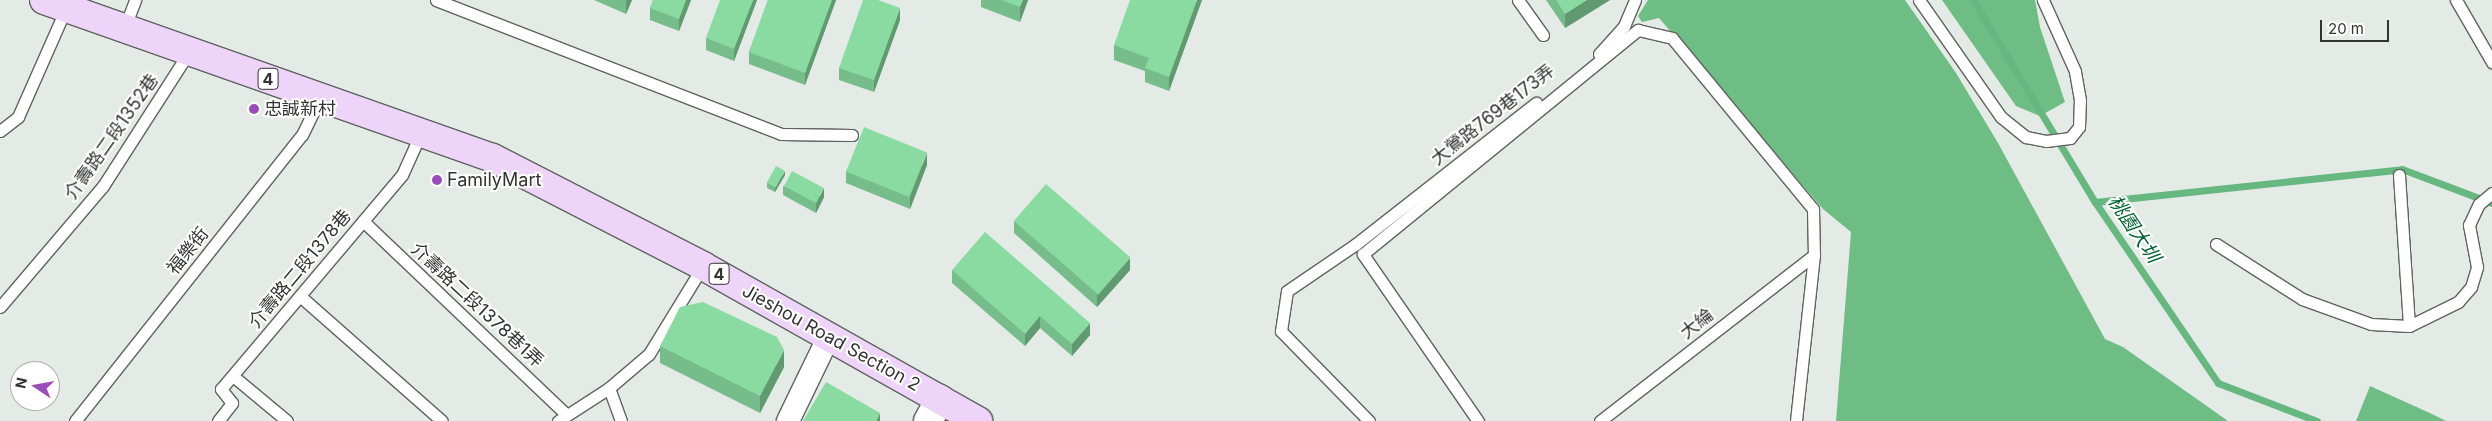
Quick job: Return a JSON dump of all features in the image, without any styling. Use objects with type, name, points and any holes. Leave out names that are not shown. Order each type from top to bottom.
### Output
[{"type":"main road","name":"Jieshou Road Section 2","points":[[55,4],[492,158],[702,266],[829,336],[934,410],[978,421]]},
{"type":"street","points":[[788,421],[829,336]]},
{"type":"lane","points":[[124,29],[135,0]]},
{"type":"lane","points":[[436,0],[781,134],[852,136]]},
{"type":"lane","points":[[1518,0],[1543,35]]},
{"type":"lane","name":"大鶯路769巷173弄","points":[[1369,421],[1281,331],[1287,291],[1356,244],[1601,52],[1624,26],[1635,0]]},
{"type":"lane","points":[[1919,0],[2002,117],[2026,137],[2046,141],[2070,138],[2079,127],[2080,100],[2075,70],[2043,0]]},
{"type":"lane","points":[[2456,0],[2492,62]]},
{"type":"lane","points":[[0,131],[18,117],[55,4]]},
{"type":"lane","points":[[1478,421],[1363,254],[1638,30],[1672,38],[1813,209],[1814,255],[1796,421]]},
{"type":"lane","name":"介壽路二段1352巷","points":[[0,307],[103,186],[189,52]]},
{"type":"lane","name":"福樂街","points":[[75,421],[302,135],[320,98]]},
{"type":"lane","name":"介壽路二段1378巷","points":[[218,421],[232,403],[221,389],[402,175],[421,133]]},
{"type":"lane","points":[[2399,174],[2409,326]]},
{"type":"lane","points":[[2216,244],[2302,299],[2371,324],[2409,326],[2458,302],[2471,287],[2477,267],[2469,224],[2479,204],[2492,193]]},
{"type":"lane","name":"介壽路二段1378巷1弄","points":[[363,222],[562,417]]},
{"type":"lane","name":"大綸","points":[[1600,421],[1814,255]]},
{"type":"lane","points":[[562,417],[609,388],[649,354],[702,266]]},
{"type":"lane","points":[[300,296],[442,421]]},
{"type":"lane","points":[[233,376],[287,421]]},
{"type":"lane","points":[[609,388],[621,421]]},
{"type":"green space","points":[[1648,0],[1905,0],[1956,73],[1998,143],[2105,339],[2123,347],[2228,421],[1836,421],[1851,232],[1823,209],[1659,18],[1642,22],[1638,16]]},
{"type":"green space","points":[[1942,0],[2035,0],[2040,27],[2065,102],[2040,116],[2016,106]]},
{"type":"green space","points":[[2370,386],[2432,414],[2446,421],[2356,421]]},
{"type":"building","points":[[653,0],[686,0],[679,19],[650,8]]},
{"type":"building","points":[[720,0],[753,0],[734,49],[706,38]]},
{"type":"building","points":[[768,0],[832,0],[805,73],[749,52]]},
{"type":"building","points":[[863,0],[878,0],[900,8],[874,80],[839,68]]},
{"type":"building","points":[[1001,0],[1023,0],[1020,7]]},
{"type":"building","points":[[1130,0],[1197,0],[1169,77],[1145,68],[1149,58],[1114,45]]},
{"type":"building","points":[[1556,0],[1587,0],[1565,14]]},
{"type":"building","points":[[864,127],[927,152],[909,197],[846,172]]},
{"type":"building","points":[[776,166],[785,171],[776,187],[767,183]]},
{"type":"building","points":[[792,171],[824,188],[816,203],[784,186]]},
{"type":"building","points":[[1046,184],[1131,257],[1098,294],[1014,221]]},
{"type":"building","points":[[985,232],[1090,323],[1072,344],[1040,316],[1025,334],[952,270]]},
{"type":"building","points":[[703,302],[777,337],[784,350],[760,396],[660,346],[680,307]]},
{"type":"building","points":[[826,382],[880,413],[876,421],[803,421]]},
{"type":"waterway","name":"桃園大圳","points":[[1973,0],[2095,202],[2218,383],[2317,421]]},
{"type":"waterway","points":[[2095,202],[2402,169],[2492,203]]},
{"type":"place","name":"忠誠新村","points":[[254,109]]},
{"type":"place","name":"FamilyMart","points":[[437,180]]}]
